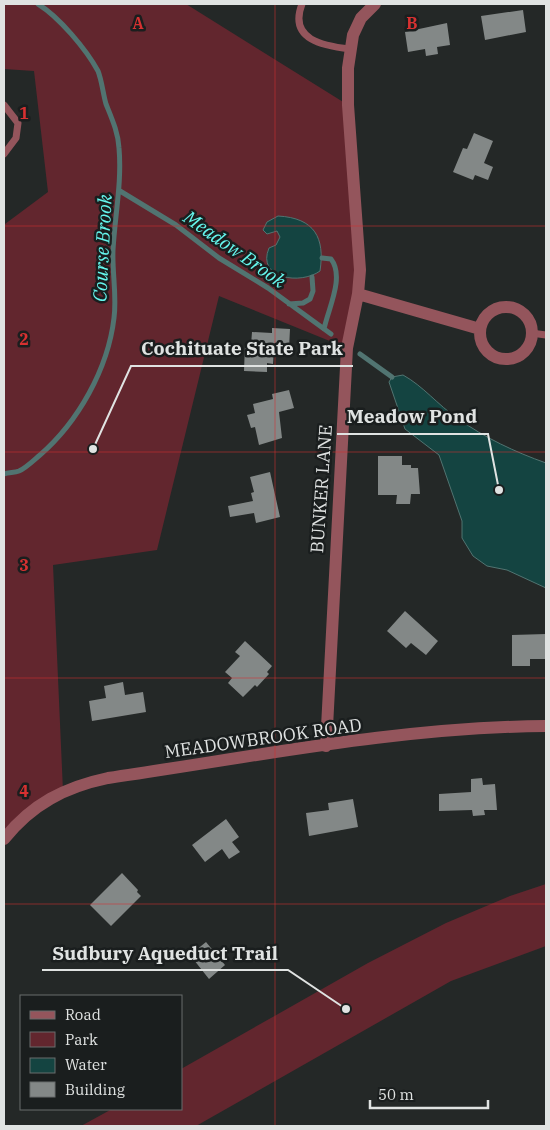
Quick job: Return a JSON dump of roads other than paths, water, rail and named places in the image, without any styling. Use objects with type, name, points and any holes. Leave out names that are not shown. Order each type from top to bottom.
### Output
[{"type":"street","name":"BUNKER LANE","points":[[326,746],[346,348],[358,294],[360,248],[348,105],[350,49],[353,35],[361,18],[373,4]]},
{"type":"street","points":[[358,294],[480,329]]},
{"type":"street","points":[[503,308],[514,308],[523,314],[542,334],[516,357],[502,359],[490,354],[484,348],[480,329],[488,314],[503,308]]},
{"type":"street","name":"MEADOWBROOK ROAD","points":[[4,839],[28,813],[45,800],[85,783],[326,746],[462,729],[546,726]]},
{"type":"lane","points":[[302,4],[298,12],[300,24],[311,40],[319,45],[350,49]]},
{"type":"lane","points":[[4,105],[18,123],[16,138],[4,154]]},
{"type":"water","points":[[278,216],[301,221],[315,232],[321,249],[320,271],[302,278],[292,278],[274,273],[269,267],[267,258],[269,248],[276,245],[280,237],[277,231],[267,234],[263,230],[267,222]]},
{"type":"water","points":[[403,375],[450,413],[478,432],[546,463],[546,588],[507,570],[487,566],[473,556],[462,538],[462,521],[439,455],[405,429],[389,382],[392,377]]},
{"type":"waterway","name":"Course Brook","points":[[4,474],[19,471],[33,461],[54,442],[79,411],[98,375],[105,356],[111,337],[115,309],[113,250],[120,173],[116,131],[106,104],[98,71],[93,62],[63,25],[38,4]]},
{"type":"waterway","name":"Meadow Brook","points":[[120,191],[176,225],[219,258],[268,288],[331,334]]},
{"type":"waterway","points":[[322,258],[331,259],[335,266],[336,275],[336,284],[324,329]]},
{"type":"waterway","points":[[289,304],[303,303],[310,299],[313,291],[312,277]]},
{"type":"waterway","name":"Meadow Brook","points":[[360,354],[392,377]]},
{"type":"place","name":"Cochituate State Park","points":[[93,449]]},
{"type":"place","name":"Meadow Pond","points":[[499,490]]},
{"type":"place","name":"Sudbury Aqueduct Trail","points":[[346,1009]]}]
